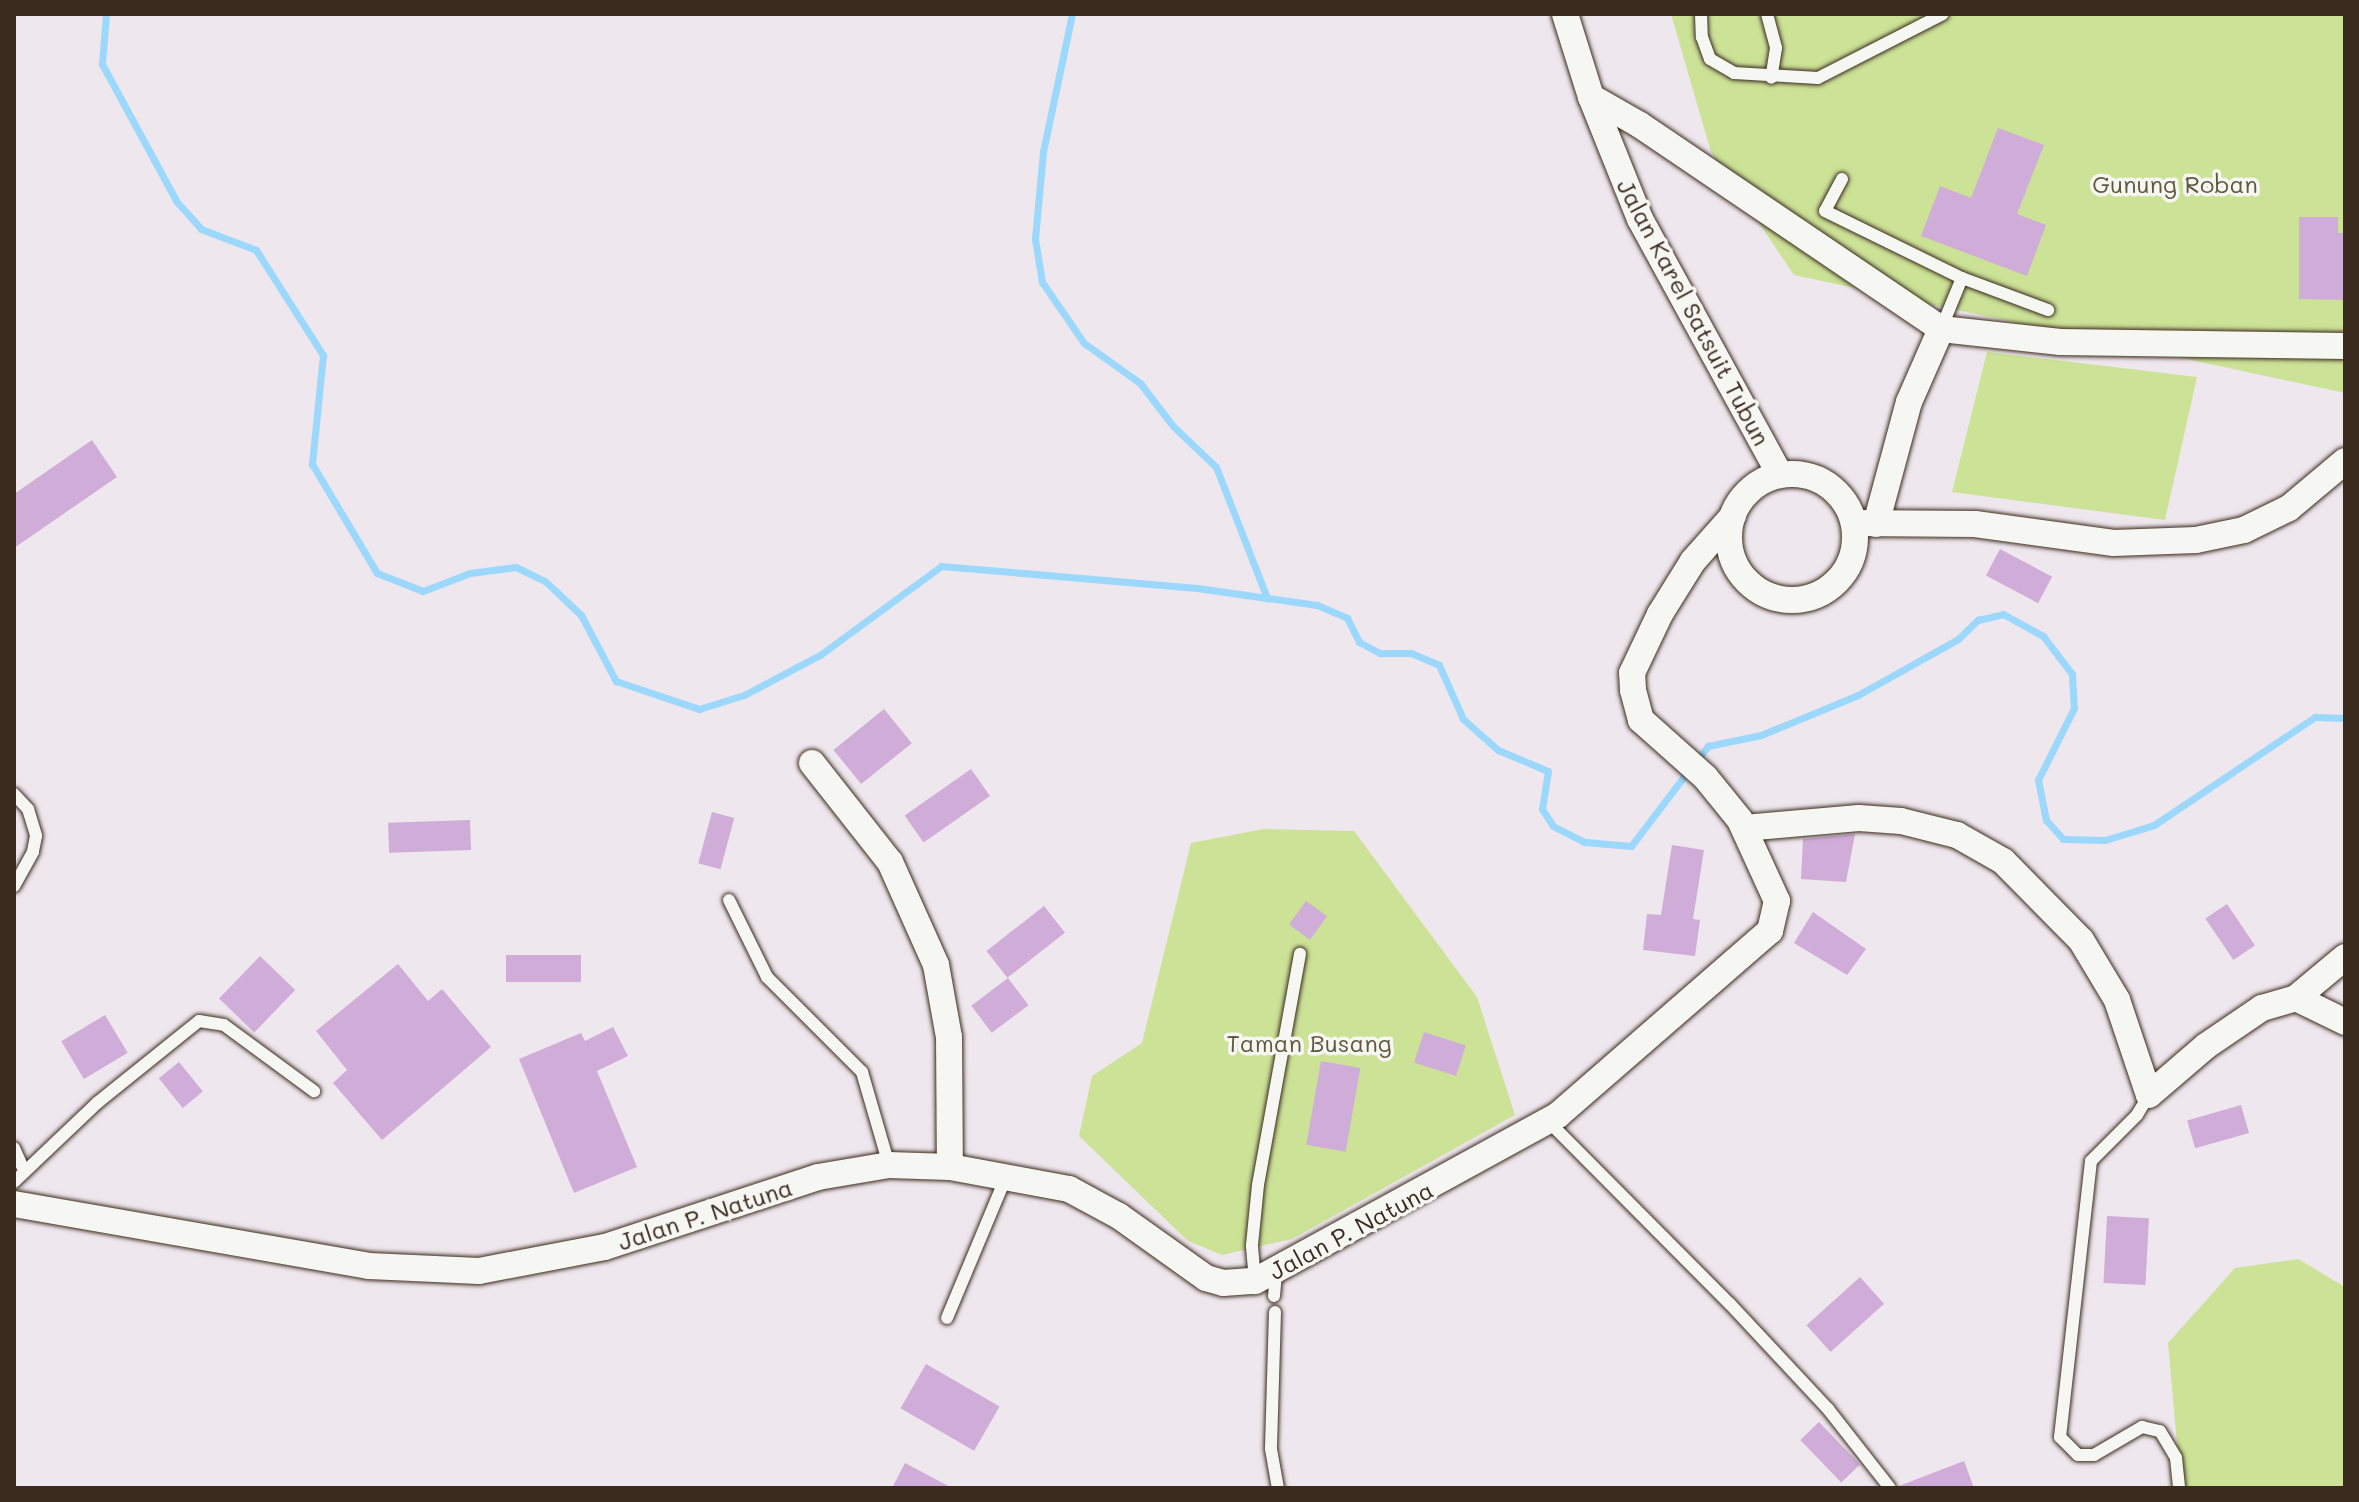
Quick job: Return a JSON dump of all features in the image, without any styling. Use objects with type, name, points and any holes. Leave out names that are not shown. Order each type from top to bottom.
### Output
[{"type":"street","name":"Jalan Karel Satsuit Tubun","points":[[1565,14],[1591,97],[1640,219],[1779,473]]},
{"type":"street","points":[[1591,97],[1640,125],[1941,329],[2060,342],[2345,346]]},
{"type":"street","points":[[1865,524],[1840,493],[1813,475],[1779,473],[1749,488],[1733,516],[1728,550],[1743,579],[1771,598],[1804,600],[1834,585],[1853,557],[1865,524],[1909,402],[1941,329]]},
{"type":"street","points":[[1865,524],[1975,524],[2114,543],[2196,540],[2244,530],[2289,508],[2345,461]]},
{"type":"street","name":"Jalan P. Natuna","points":[[14,1204],[369,1266],[479,1271],[605,1247],[690,1223],[783,1187],[889,1165],[950,1167],[1007,1174],[1094,1200],[1206,1278],[1223,1283],[1269,1283],[1548,1121],[1770,931],[1777,901],[1744,828],[1705,777],[1641,720],[1632,673],[1693,561],[1733,516]]},
{"type":"street","points":[[812,763],[890,862],[936,965],[949,1037],[950,1167]]},
{"type":"street","points":[[1744,828],[1859,818],[1901,821],[1957,835],[2003,861],[2081,940],[2117,1000],[2149,1095],[2251,1016],[2296,998],[2345,957]]},
{"type":"street","points":[[2296,998],[2345,1022]]},
{"type":"lane","points":[[1701,14],[1702,37],[1710,59],[1734,73],[1771,78],[1818,78],[1943,14]]},
{"type":"lane","points":[[1767,14],[1776,48],[1771,78]]},
{"type":"lane","points":[[1842,179],[1825,211],[1962,278],[2048,310]]},
{"type":"lane","points":[[1941,329],[1962,278]]},
{"type":"lane","points":[[14,794],[28,809],[36,836],[33,852],[14,886]]},
{"type":"lane","points":[[729,900],[773,985],[862,1072],[889,1165]]},
{"type":"lane","points":[[1269,1283],[1252,1245],[1258,1185],[1300,954]]},
{"type":"lane","points":[[14,1182],[24,1170],[199,1021],[224,1025],[314,1091]]},
{"type":"lane","points":[[2149,1095],[2137,1115],[2091,1161],[2060,1437],[2078,1455],[2094,1455],[2142,1427],[2160,1431],[2176,1458],[2179,1488]]},
{"type":"lane","points":[[1548,1121],[1741,1315],[1828,1409],[1890,1488]]},
{"type":"lane","points":[[14,1148],[24,1170]]},
{"type":"lane","points":[[947,1318],[1007,1174]]},
{"type":"lane","points":[[1275,1312],[1271,1449],[1278,1488]]},
{"type":"green space","name":"Gunung Roban","points":[[1671,14],[2345,14],[2345,393],[1794,275],[1711,152]]},
{"type":"green space","points":[[1987,352],[2197,377],[2165,520],[1952,492]]},
{"type":"green space","name":"Taman Busang","points":[[1264,829],[1354,831],[1477,997],[1515,1115],[1292,1239],[1222,1255],[1188,1241],[1079,1136],[1092,1076],[1142,1043],[1191,843]]},
{"type":"green space","points":[[2298,1259],[2345,1287],[2345,1488],[2181,1488],[2168,1343],[2235,1268]]},
{"type":"building","points":[[1998,128],[2044,145],[2017,214],[2046,225],[2027,276],[1921,236],[1940,186],[1971,198]]},
{"type":"building","points":[[2299,217],[2338,217],[2338,233],[2345,233],[2345,300],[2299,299]]},
{"type":"building","points":[[92,440],[117,477],[14,548],[14,494]]},
{"type":"building","points":[[2000,549],[2052,577],[2038,603],[1986,575]]},
{"type":"building","points":[[884,709],[912,743],[861,784],[833,750]]},
{"type":"building","points":[[971,769],[990,796],[924,842],[905,815]]},
{"type":"building","points":[[712,812],[734,818],[720,869],[698,863]]},
{"type":"building","points":[[470,820],[471,850],[389,853],[388,823]]},
{"type":"building","points":[[1855,834],[1846,882],[1801,879],[1803,839]]},
{"type":"building","points":[[1672,845],[1704,850],[1693,919],[1700,920],[1695,956],[1643,950],[1647,914],[1661,915]]},
{"type":"building","points":[[1306,901],[1327,916],[1310,940],[1289,924]]},
{"type":"building","points":[[2227,904],[2255,945],[2233,960],[2205,919]]},
{"type":"building","points":[[1044,906],[1065,933],[1007,978],[986,951]]},
{"type":"building","points":[[1813,912],[1866,949],[1847,975],[1794,943]]},
{"type":"building","points":[[506,955],[581,955],[581,982],[506,982]]},
{"type":"building","points":[[260,956],[295,990],[254,1032],[219,998]]},
{"type":"building","points":[[398,964],[428,1001],[442,989],[491,1047],[382,1140],[333,1083],[347,1070],[316,1031]]},
{"type":"building","points":[[1008,978],[1028,1005],[992,1033],[971,1006]]},
{"type":"building","points":[[105,1015],[128,1053],[84,1079],[61,1041]]},
{"type":"building","points":[[613,1027],[628,1056],[597,1071],[637,1167],[574,1193],[519,1059],[581,1033],[585,1041]]},
{"type":"building","points":[[1424,1032],[1466,1046],[1456,1076],[1414,1062]]},
{"type":"building","points":[[1321,1061],[1360,1068],[1346,1152],[1306,1145]]},
{"type":"building","points":[[179,1062],[203,1092],[183,1108],[159,1078]]},
{"type":"building","points":[[2241,1105],[2249,1133],[2195,1148],[2187,1120]]},
{"type":"building","points":[[2107,1216],[2149,1218],[2145,1285],[2103,1283]]},
{"type":"building","points":[[1860,1277],[1884,1304],[1831,1352],[1806,1325]]},
{"type":"building","points":[[926,1364],[1000,1406],[974,1451],[900,1408]]},
{"type":"building","points":[[1819,1422],[1860,1464],[1841,1483],[1800,1440]]},
{"type":"building","points":[[1964,1461],[1974,1488],[1899,1488],[1899,1486]]},
{"type":"building","points":[[905,1463],[952,1488],[892,1488]]},
{"type":"waterway","points":[[106,14],[102,64],[177,202],[201,229],[256,250],[323,355],[312,464],[377,573],[423,591],[470,573],[516,567],[545,581],[581,615],[616,681],[699,709],[744,695],[820,655],[941,566],[1197,588],[1317,605],[1347,618],[1359,642],[1380,653],[1411,653],[1439,665],[1463,719],[1498,750],[1548,771],[1542,809],[1553,826],[1585,842],[1631,846],[1689,770]]},
{"type":"waterway","points":[[1072,14],[1043,152],[1035,239],[1042,282],[1084,343],[1140,383],[1173,426],[1216,467],[1267,598]]},
{"type":"waterway","points":[[1697,760],[1708,746],[1761,735],[1858,695],[1958,639],[1978,620],[2003,614],[2043,636],[2072,674],[2074,708],[2038,780],[2046,820],[2063,839],[2105,840],[2154,825],[2315,717],[2345,718]]}]
